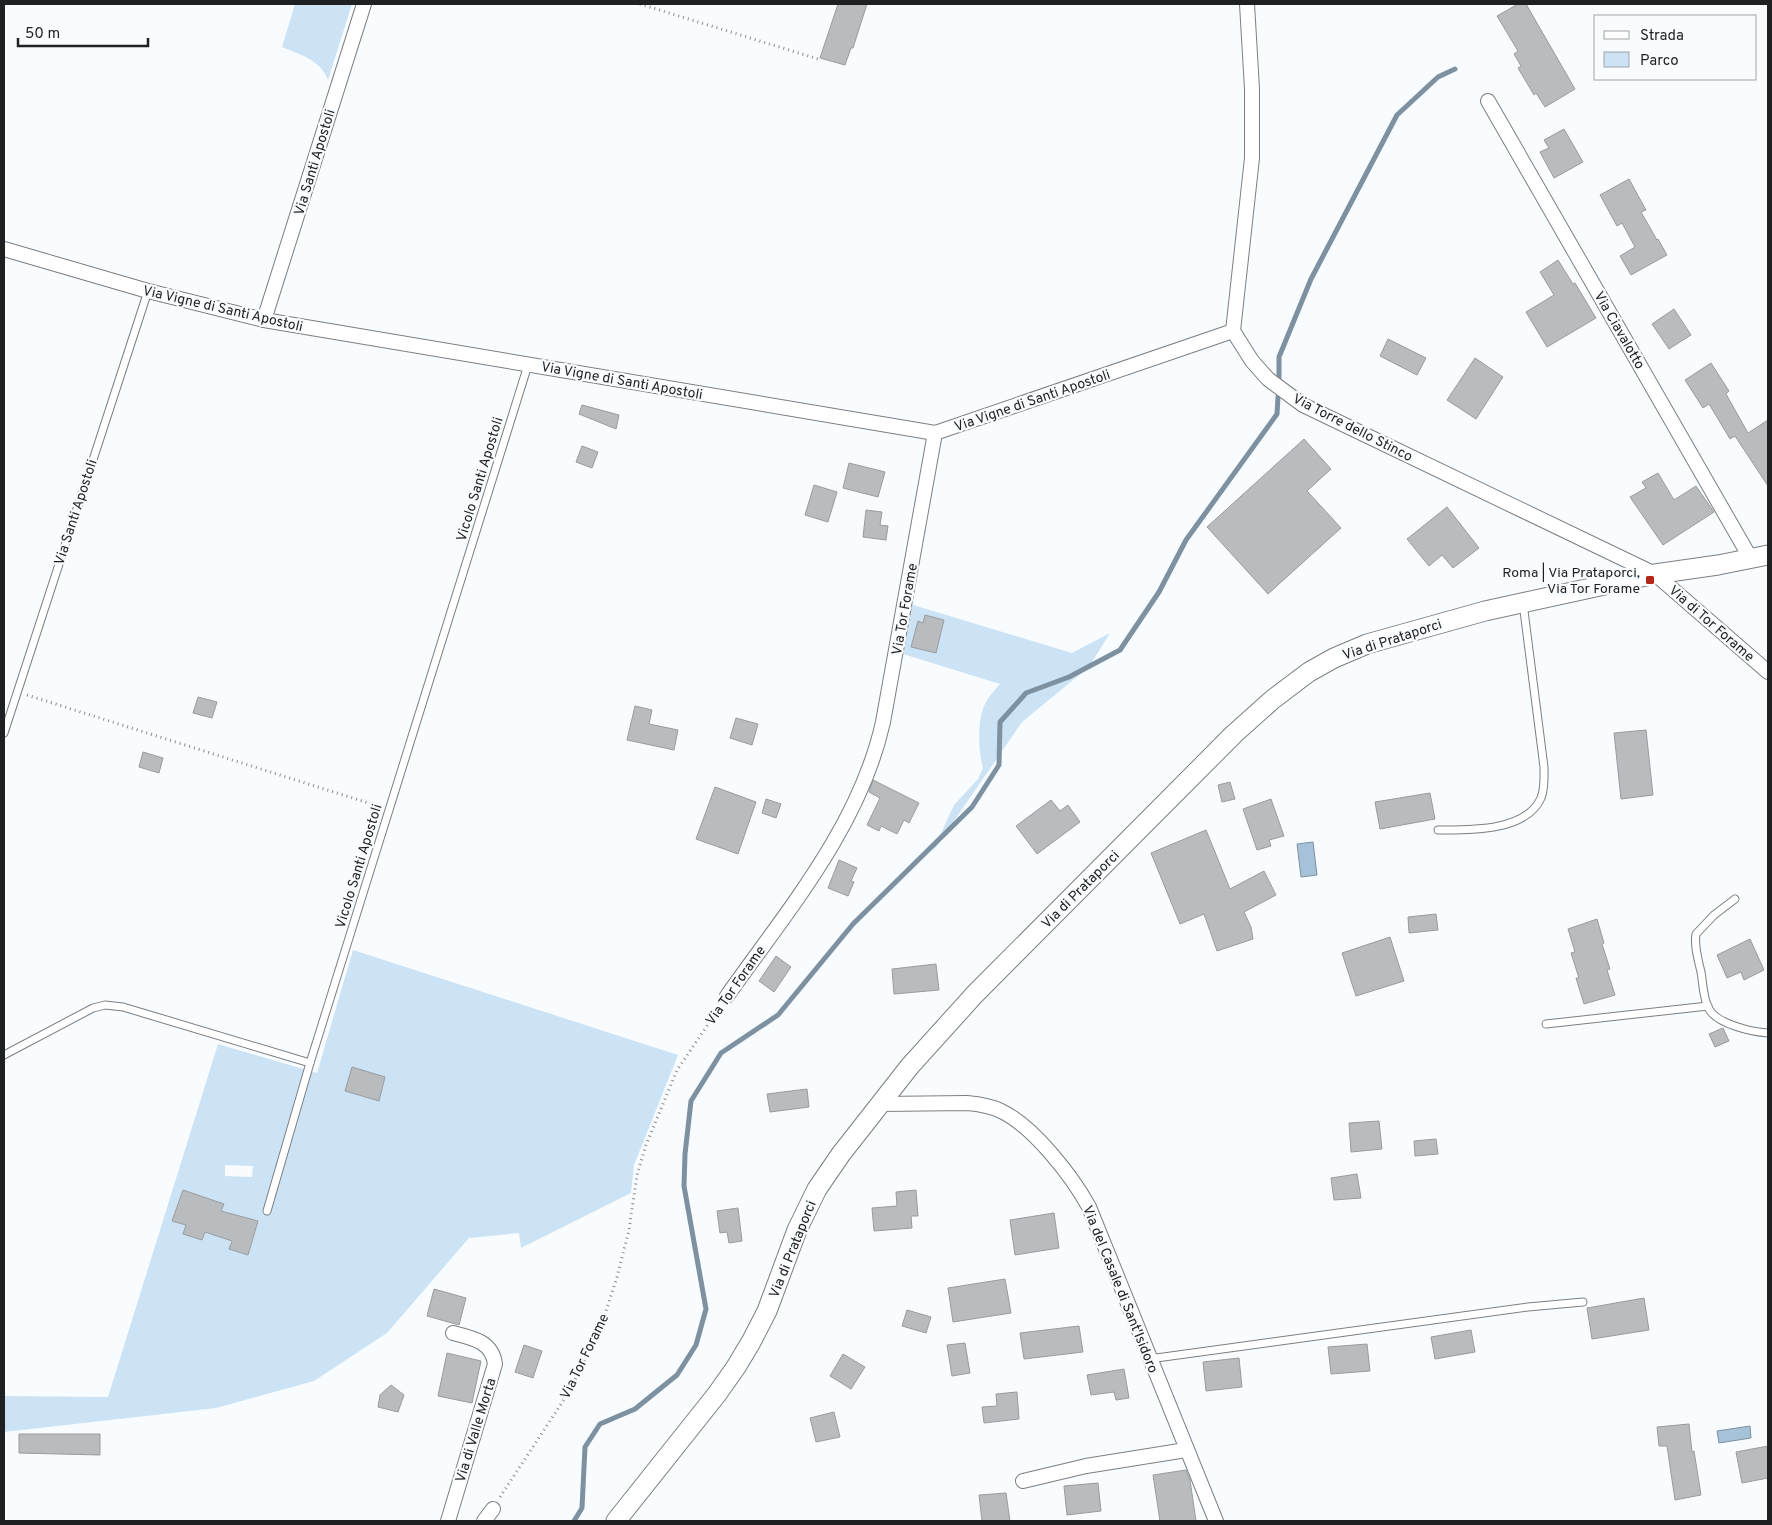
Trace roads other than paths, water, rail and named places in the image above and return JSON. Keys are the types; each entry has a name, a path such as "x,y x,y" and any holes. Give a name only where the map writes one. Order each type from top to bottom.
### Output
{"street":[{"name":"Via Santi Apostoli","path":"264,320 364,4"},
{"path":"1233,331 1252,158 1252,96 1248,4"},
{"name":"Via Ciavalotto","path":"1488,101 1760,557"},
{"name":"Via Vigne di Santi Apostoli","path":"4,249 148,291 264,320 935,433 1233,331"},
{"name":"Via Torre dello Stinco","path":"1233,331 1252,360 1268,379 1303,405 1655,574"},
{"name":"Via Tor Forame","path":"727,996 832,846 873,759 883,722 935,433"},
{"name":"Via di Prataporci","path":"616,1521 717,1394 743,1355 767,1311 792,1241 812,1199 837,1159 927,1046 980,988 1234,734 1284,691 1309,672 1334,658 1367,644 1476,613 1655,574 1760,557"},
{"name":"Via di Tor Forame","path":"1655,574 1768,672"},
{"name":"Via del Casale di Sant'Isidoro","path":"881,1104 978,1104 1000,1110 1010,1115 1026,1128 1064,1169 1088,1207 1216,1521"},
{"name":"Via di Valle Morta","path":"448,1521 495,1364 493,1355 484,1343 453,1333"},
{"path":"1023,1481 1086,1466 1186,1450"},
{"path":"484,1521 493,1509"}],"lane":[{"name":"Via Santi Apostoli","path":"4,733 148,291"},
{"name":"Vicolo Santi Apostoli","path":"267,1212 310,1063 528,365"},
{"path":"1438,830 1494,828 1528,812 1541,797 1544,767 1523,602"},
{"path":"1735,899 1714,915 1696,934 1696,948 1708,1006 1718,1019 1768,1033"},
{"path":"4,1055 93,1008 111,1005 310,1063"},
{"path":"1546,1024 1708,1006"},
{"path":"1149,1359 1518,1308 1583,1302"}],"waterway":[{"path":"1279,378 1279,357 1311,279 1397,115 1438,77 1455,69"},
{"path":"574,1521 582,1508 585,1447 600,1424 635,1409 677,1375 696,1345 706,1309 684,1186 685,1154 691,1101 721,1053 778,1015 853,924 972,807 999,765 1000,722 1026,693 1069,677 1120,650 1159,592 1186,540 1277,414 1278,397"}],"place":[{"name":"Roma | Via Prataporci, Via Tor Forame","path":"1650,580"}]}
